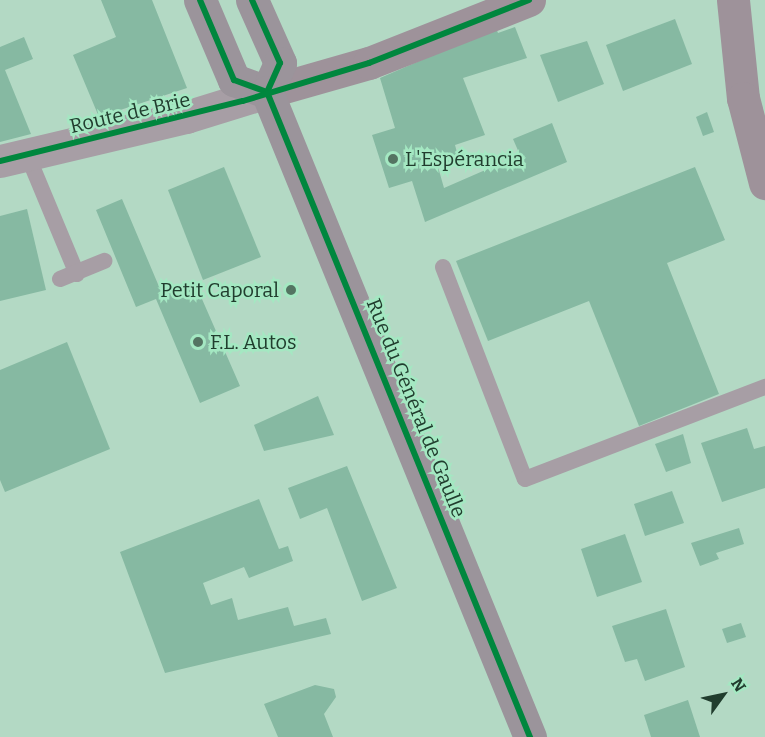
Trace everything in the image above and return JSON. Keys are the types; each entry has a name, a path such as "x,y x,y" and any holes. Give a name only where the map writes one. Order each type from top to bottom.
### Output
{"main road":[{"path":"200,0 234,80 267,92 280,63 252,0"},
{"name":"Rue du Général de Gaulle","path":"267,92 530,737"}],"street":[{"path":"267,92 369,63 487,7 529,0"},
{"path":"733,0 743,98 765,183"},
{"name":"Route de Brie","path":"13,158 195,115 267,92"}],"lane":[{"path":"13,158 77,274"},
{"path":"60,279 77,274 104,261"},
{"path":"443,267 525,479 765,387"}],"building":[{"path":"101,0 152,0 187,88 99,117 73,55 116,37"},
{"path":"675,19 692,64 623,91 606,45"},
{"path":"515,27 527,58 463,78 485,135 455,145 459,160 438,167 444,188 520,155 513,139 552,123 567,162 425,222 412,181 389,188 372,135 395,128 380,78 496,28 498,33"},
{"path":"24,37 33,59 5,70 31,134 0,142 0,47"},
{"path":"587,41 604,84 558,102 540,55"},
{"path":"707,112 714,132 703,136 696,117"},
{"path":"224,167 261,257 203,280 168,190"},
{"path":"695,167 725,240 667,263 719,394 639,426 589,301 488,341 456,261"},
{"name":"F.L. Autos","path":"122,199 163,296 195,283 240,386 200,403 156,299 136,307 96,210"},
{"path":"27,209 46,290 0,301 0,216"},
{"path":"67,342 110,449 5,492 0,480 0,370"},
{"path":"318,396 334,435 264,451 254,425"},
{"path":"747,428 754,449 765,446 765,488 722,502 701,443"},
{"path":"683,434 691,463 666,472 655,444"},
{"path":"347,466 397,588 362,601 327,508 300,519 288,488"},
{"path":"672,491 684,523 645,536 634,504"},
{"path":"259,499 279,549 288,546 293,561 249,578 244,567 203,583 211,605 232,598 238,620 288,607 294,626 326,618 331,634 165,673 120,552"},
{"path":"739,528 744,544 716,553 719,559 700,566 691,543"},
{"path":"625,534 642,582 597,597 581,549"},
{"path":"666,609 685,667 645,681 637,659 625,662 612,626"},
{"path":"741,623 746,637 727,643 722,629"},
{"path":"315,685 334,689 336,697 324,714 333,737 278,737 264,704"},
{"path":"688,700 700,737 651,737 644,715"}],"cycle path":[{"path":"200,0 234,80 267,92"},
{"path":"252,0 280,63 267,92 530,737"},
{"path":"0,161 243,101 369,63 529,0"}],"place":[{"name":"L'Espérancia","path":"393,159"},
{"name":"Petit Caporal","path":"291,290"},
{"name":"F.L. Autos","path":"198,342"}]}
